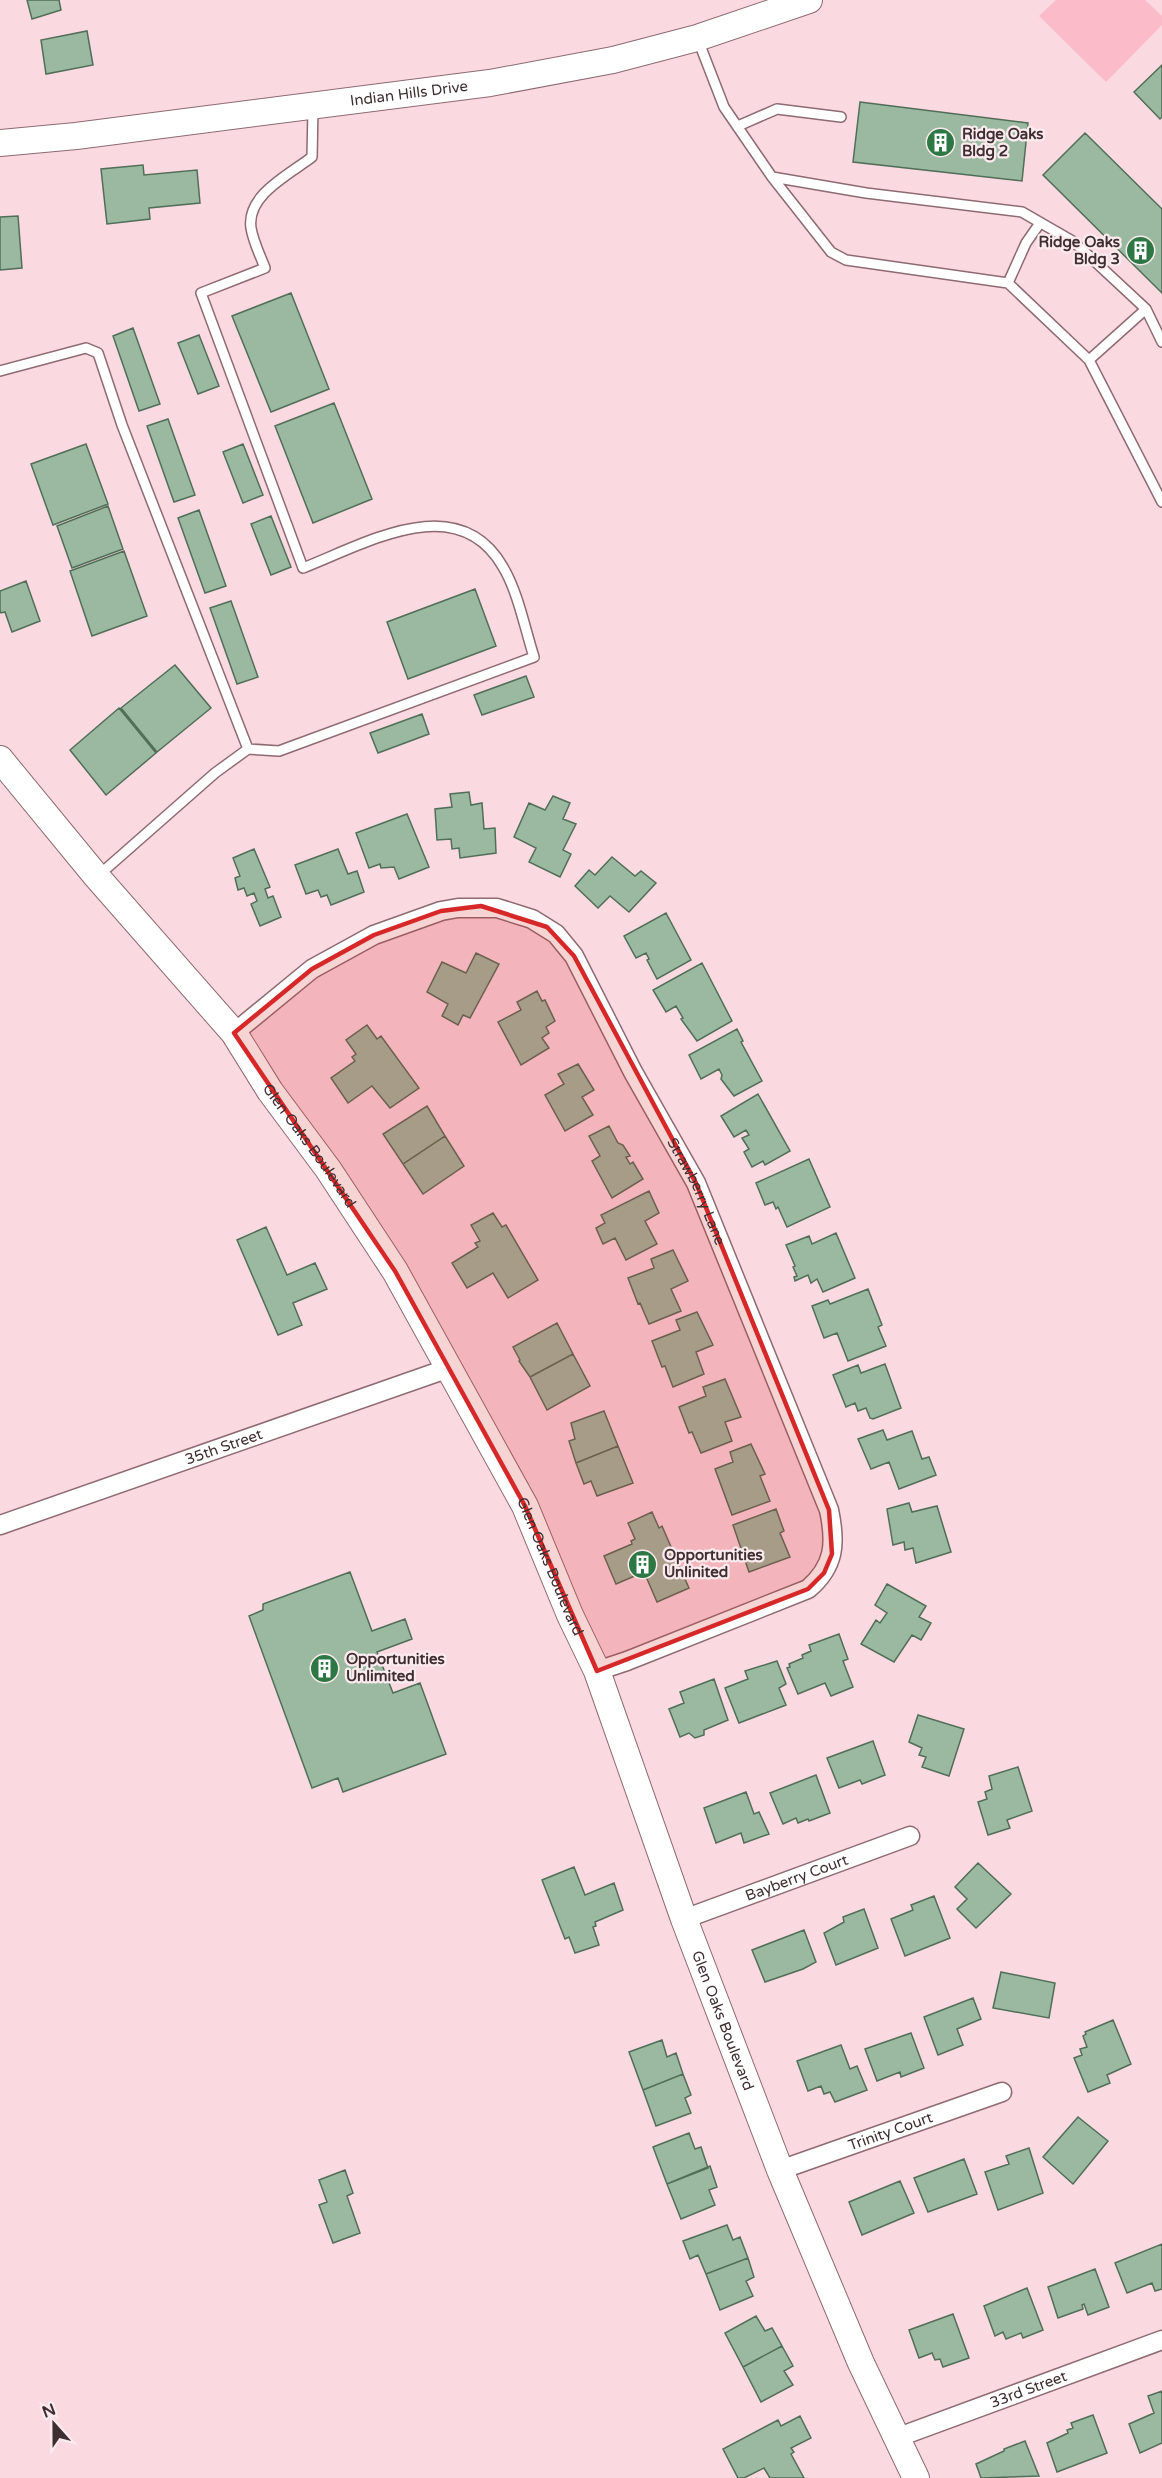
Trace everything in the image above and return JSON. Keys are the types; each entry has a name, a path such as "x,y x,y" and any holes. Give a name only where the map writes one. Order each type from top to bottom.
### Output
{"main road":[{"name":"Indian Hills Drive","path":"0,142 76,136 490,82 613,60 697,38 809,0"},
{"name":"Glen Oaks Boulevard","path":"0,759 97,877 234,1033 270,1091 328,1169 395,1271 525,1506 570,1615 597,1671 684,1919 780,2170 861,2363 916,2478"}],"street":[{"name":"Strawberry Lane","path":"234,1033 312,969 374,935 441,911 481,906 497,908 532,920 556,934 574,956 633,1072 696,1183 829,1510 833,1528 832,1554 828,1564 824,1573 808,1589 597,1671"},
{"name":"35th Street","path":"0,1525 449,1368"},
{"name":"Bayberry Court","path":"684,1919 910,1836"},
{"name":"Trinity Court","path":"780,2170 1002,2092"},
{"name":"33rd Street","path":"896,2438 1162,2340"}],"lane":[{"path":"697,38 724,107 772,177 831,252 846,260 1008,283 1089,360 1162,502"},
{"path":"97,877 215,773 248,749 279,751 534,657 505,568 495,554 470,532 435,524 406,528 303,568 201,293 265,268 251,227 252,211 266,191 312,157 313,106"},
{"path":"738,126 777,109 841,117"},
{"path":"772,177 866,193 1022,212 1074,242 1146,309 1162,342"},
{"path":"1008,283 1026,243 1040,223"},
{"path":"1089,360 1146,309"},
{"path":"0,371 86,348 98,353 122,425 248,749"}],"highlighted area":[{"path":"481,906 547,927 574,956 696,1183 829,1510 832,1554 824,1573 808,1589 597,1671 525,1506 395,1271 234,1033 312,969 374,935 441,911"}],"shaded area":[{"path":"1056,0 1145,0 1162,16 1162,25 1106,82 1039,16"}],"building":[{"path":"27,0 59,0 61,10 32,19"},
{"path":"87,31 93,65 46,74 41,40"},
{"path":"1162,65 1162,117 1160,119 1134,92"},
{"name":"Ridge Oaks Bldg 2","path":"860,102 1028,123 1022,181 853,162"},
{"name":"Ridge Oaks Bldg 3","path":"1085,133 1162,209 1162,293 1043,175"},
{"path":"143,165 144,175 197,170 200,203 149,208 150,219 107,224 101,169"},
{"path":"18,216 22,268 0,270 0,217"},
{"path":"291,293 329,389 271,412 232,316"},
{"path":"133,328 160,404 139,411 113,336"},
{"path":"199,335 219,386 198,394 178,343"},
{"path":"334,403 372,499 313,523 275,426"},
{"path":"168,419 195,495 174,502 147,426"},
{"path":"86,444 108,504 53,525 31,464"},
{"path":"243,444 263,495 243,503 223,452"},
{"path":"108,506 123,549 72,568 57,526"},
{"path":"199,510 226,586 205,593 178,518"},
{"path":"271,516 291,567 271,575 251,524"},
{"path":"124,551 147,616 92,636 70,571"},
{"path":"26,581 40,621 12,632 5,612 0,611 0,591"},
{"path":"475,589 496,646 408,679 387,622"},
{"path":"231,601 258,677 237,684 210,608"},
{"path":"175,665 211,708 157,752 121,708"},
{"path":"526,676 534,697 482,715 474,695"},
{"path":"119,708 156,753 106,795 70,750"},
{"path":"422,714 429,734 378,753 370,733"},
{"path":"469,792 471,805 482,803 484,829 495,828 496,853 460,858 459,848 452,849 451,839 437,840 435,809 452,807 450,794"},
{"path":"553,796 570,803 563,819 576,824 563,850 571,854 560,877 529,862 536,848 514,837 529,803 545,810"},
{"path":"407,814 429,867 399,879 394,867 381,868 380,864 369,868 356,833"},
{"path":"254,849 270,887 265,889 268,898 273,896 281,917 260,926 251,904 257,901 254,893 247,896 244,888 238,890 235,878 240,876 233,858"},
{"path":"338,849 348,874 357,871 364,892 331,905 327,895 321,897 318,890 306,894 295,865"},
{"path":"612,857 635,876 641,871 656,883 629,912 610,896 598,908 575,886 589,870 595,875"},
{"path":"666,913 691,960 657,979 647,960 649,959 646,953 636,958 624,936"},
{"path":"476,953 499,964 470,1018 463,1015 458,1025 442,1016 448,1004 427,992 442,962 466,973"},
{"path":"702,963 732,1021 697,1041 681,1019 683,1018 676,1006 666,1012 653,990"},
{"path":"537,991 542,1001 545,1000 555,1021 546,1027 549,1033 542,1038 549,1048 521,1065 498,1022 521,1010 517,1002"},
{"path":"367,1025 377,1039 381,1036 419,1088 390,1108 372,1086 348,1103 331,1078 355,1061 352,1057 356,1054 346,1040"},
{"path":"737,1029 743,1041 741,1042 762,1081 734,1096 721,1079 719,1069 701,1079 689,1055"},
{"path":"578,1064 594,1090 582,1097 593,1115 565,1131 545,1095 564,1084 558,1074"},
{"path":"758,1094 790,1151 765,1165 763,1161 752,1167 744,1152 749,1149 742,1138 749,1135 746,1130 734,1137 721,1116"},
{"path":"427,1106 445,1136 403,1164 383,1134"},
{"path":"609,1126 618,1143 623,1145 630,1156 626,1157 630,1164 633,1162 643,1179 612,1198 592,1161 600,1156 589,1136"},
{"path":"445,1136 464,1166 423,1194 403,1164"},
{"path":"809,1159 830,1207 787,1227 778,1207 776,1209 773,1202 765,1205 756,1183"},
{"path":"649,1191 659,1213 645,1221 657,1244 626,1260 615,1238 603,1244 596,1228 605,1223 601,1215"},
{"path":"493,1213 502,1227 506,1225 538,1280 508,1298 493,1273 467,1288 452,1263 478,1247 475,1243 480,1241 471,1225"},
{"path":"266,1227 287,1275 315,1263 327,1289 293,1303 302,1325 278,1335 237,1240"},
{"path":"836,1233 855,1278 823,1292 817,1279 811,1283 808,1275 795,1281 794,1277 797,1276 793,1267 795,1266 786,1245 809,1236 812,1244"},
{"path":"673,1250 688,1281 671,1289 681,1311 649,1324 628,1278 654,1268 651,1259"},
{"path":"868,1289 882,1325 878,1327 886,1346 848,1361 837,1333 824,1338 812,1306 828,1300 830,1304"},
{"path":"697,1312 713,1345 696,1352 704,1374 673,1387 652,1341 680,1330 676,1320"},
{"path":"557,1323 573,1354 530,1377 513,1347"},
{"path":"573,1354 590,1386 547,1410 530,1377"},
{"path":"885,1364 901,1408 873,1419 870,1418 866,1408 858,1411 855,1403 846,1407 833,1375 858,1365 861,1373"},
{"path":"725,1379 741,1417 725,1422 732,1441 701,1453 692,1432 689,1433 679,1407 706,1396 703,1387"},
{"path":"604,1411 618,1446 576,1463 569,1441 575,1439 571,1423"},
{"path":"883,1430 887,1440 912,1431 922,1459 929,1457 936,1475 899,1489 889,1462 871,1469 858,1439"},
{"path":"751,1444 765,1474 760,1476 770,1501 732,1515 715,1469 733,1462 730,1452"},
{"path":"618,1446 633,1483 597,1496 591,1481 584,1484 576,1463"},
{"path":"909,1503 912,1512 937,1506 951,1552 916,1563 913,1548 905,1550 904,1542 893,1545 887,1509"},
{"path":"776,1509 784,1531 780,1533 790,1557 749,1572 733,1525"},
{"name":"Opportunities Unlinited","path":"652,1512 659,1528 662,1526 689,1588 657,1602 644,1572 616,1584 604,1556 632,1544 631,1541 635,1539 628,1523"},
{"name":"Opportunities Unlimited","path":"350,1572 372,1631 405,1619 412,1639 377,1652 393,1693 420,1683 446,1754 343,1792 338,1778 312,1788 249,1616 263,1610 263,1604"},
{"path":"887,1584 926,1606 919,1617 931,1623 921,1640 912,1635 894,1662 861,1644 876,1620 880,1623 887,1613 875,1605"},
{"path":"839,1634 848,1659 843,1661 853,1687 831,1696 825,1683 798,1694 787,1668 790,1667 789,1664 803,1658 802,1655 811,1651 809,1645"},
{"path":"777,1661 786,1684 779,1688 786,1705 739,1723 725,1688 748,1679 745,1671"},
{"path":"714,1679 728,1720 704,1730 704,1735 695,1738 689,1733 680,1737 669,1709 684,1703 680,1692"},
{"path":"918,1715 964,1729 949,1776 922,1767 926,1757 919,1755 922,1748 909,1742"},
{"path":"873,1741 885,1775 862,1784 860,1780 839,1788 827,1758"},
{"path":"1018,1767 1032,1811 1007,1820 1010,1828 988,1835 978,1802 987,1799 985,1792 992,1789 989,1776"},
{"path":"816,1775 830,1813 809,1821 808,1819 798,1823 796,1818 783,1824 770,1793"},
{"path":"746,1792 754,1814 759,1812 769,1834 744,1843 741,1833 716,1843 704,1808"},
{"path":"978,1863 1011,1894 976,1928 957,1909 967,1899 955,1887"},
{"path":"574,1867 585,1895 614,1883 623,1910 595,1922 596,1926 593,1927 599,1945 575,1953 569,1937 565,1939 542,1880"},
{"path":"934,1896 950,1938 905,1956 891,1919 913,1910 911,1905"},
{"path":"864,1909 878,1948 836,1965 824,1933 844,1922 843,1917"},
{"path":"804,1930 816,1962 765,1982 752,1950"},
{"path":"1001,1972 1055,1983 1049,2018 993,2008"},
{"path":"973,1998 981,2019 957,2029 963,2045 938,2055 924,2017"},
{"path":"1113,2020 1131,2064 1107,2075 1110,2083 1088,2092 1074,2058 1082,2055 1080,2049 1087,2047 1083,2036 1085,2032"},
{"path":"911,2033 924,2068 901,2077 900,2072 877,2081 865,2049"},
{"path":"662,2040 667,2057 676,2053 683,2074 643,2090 629,2052"},
{"path":"841,2045 850,2069 857,2066 867,2090 835,2102 830,2092 824,2094 821,2086 808,2091 797,2061"},
{"path":"683,2074 691,2095 685,2098 691,2113 656,2126 643,2090"},
{"path":"1078,2117 1108,2141 1073,2184 1043,2157"},
{"path":"689,2133 695,2149 701,2147 708,2168 667,2184 653,2147"},
{"path":"1029,2148 1043,2193 998,2210 985,2172 1009,2164 1006,2156"},
{"path":"964,2159 977,2194 928,2212 914,2178"},
{"path":"710,2166 717,2187 709,2190 715,2205 681,2219 667,2184"},
{"path":"345,2170 353,2193 347,2196 360,2233 333,2243 319,2205 327,2202 319,2180"},
{"path":"900,2181 914,2213 862,2235 849,2202"},
{"path":"727,2225 733,2240 740,2237 748,2258 706,2274 698,2255 690,2259 683,2241"},
{"path":"1162,2244 1162,2289 1155,2291 1152,2283 1127,2293 1115,2263"},
{"path":"748,2258 754,2277 746,2281 753,2296 720,2310 706,2274"},
{"path":"1095,2269 1109,2307 1088,2315 1084,2304 1083,2309 1058,2318 1048,2287"},
{"path":"1027,2288 1043,2330 1023,2338 1021,2333 1006,2339 1003,2332 995,2336 984,2306"},
{"path":"953,2314 969,2358 943,2367 940,2359 935,2360 932,2353 919,2358 909,2330"},
{"path":"756,2316 765,2331 772,2328 782,2346 743,2367 725,2333"},
{"path":"782,2346 793,2366 784,2371 793,2385 761,2402 743,2367"},
{"path":"1162,2391 1162,2443 1140,2453 1129,2424 1154,2413 1148,2396"},
{"path":"1093,2415 1107,2453 1057,2472 1047,2443 1068,2433 1067,2430 1073,2428 1071,2423"},
{"path":"800,2416 811,2438 791,2448 794,2452 791,2454 804,2478 770,2478 764,2468 744,2478 738,2478 723,2449 778,2420 781,2426"},
{"path":"1025,2441 1039,2476 981,2478 976,2464"}],"place":[{"name":"Ridge Oaks Bldg 2","path":"941,143"},
{"name":"Ridge Oaks Bldg 3","path":"1141,251"},
{"name":"Opportunities Unlinited","path":"643,1564"},
{"name":"Opportunities Unlimited","path":"325,1668"}]}
